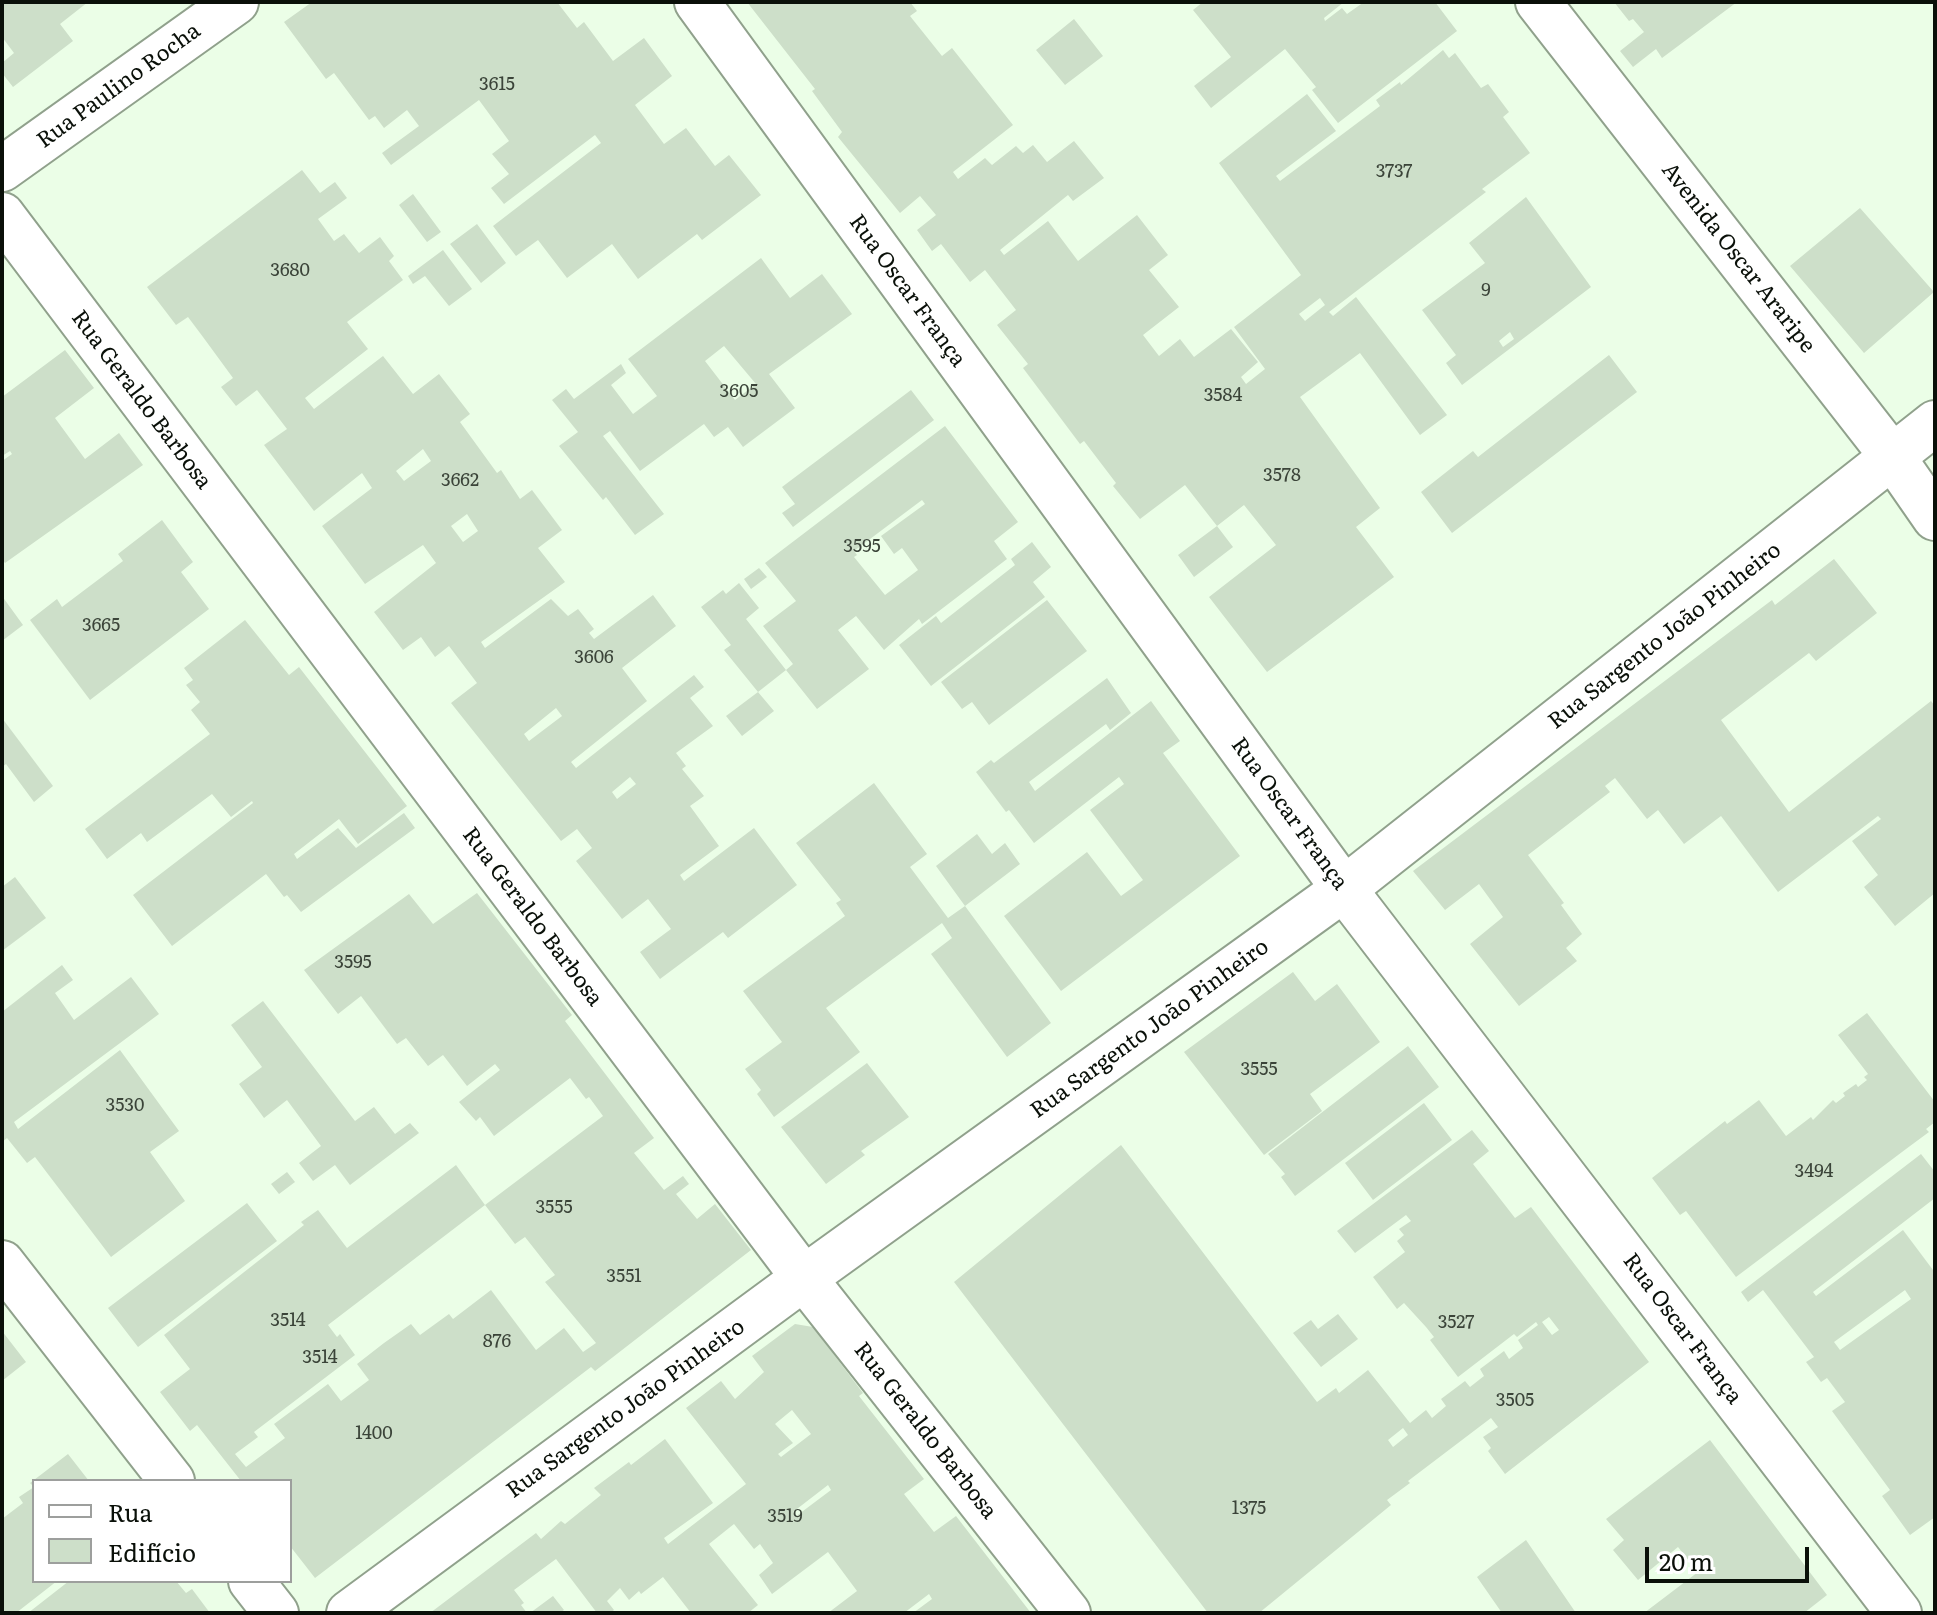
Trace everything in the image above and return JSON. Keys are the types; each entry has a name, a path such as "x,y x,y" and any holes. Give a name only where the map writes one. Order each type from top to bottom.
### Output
{"street":[{"name":"Rua Paulino Rocha","path":"2,169 236,2"},
{"name":"Rua Oscar França","path":"697,2 1344,889 1899,1613"},
{"name":"Avenida Oscar Araripe","path":"1538,2 1892,456 1935,518"},
{"name":"Rua Geraldo Barbosa","path":"2,215 804,1278 1068,1613"},
{"name":"Rua Sargento João Pinheiro","path":"349,1613 804,1278 1344,889 1935,423"},
{"path":"2,1263 170,1479"},
{"path":"253,1583 276,1613"}],"building":[{"path":"2,2 88,2 60,24 73,41 13,87 2,73 2,63 14,53 2,37"},
{"path":"312,2 557,2 577,28 584,22 613,61 644,38 672,76 635,105 664,144 686,128 715,166 729,155 761,195 702,240 697,234 638,279 612,244 567,278 538,240 516,256 493,226 601,143 595,135 504,204 491,188 509,174 492,154 509,141 479,100 391,165 382,153 419,126 407,110 384,128 375,116 369,120 334,73 326,79 284,22"},
{"path":"747,2 910,2 917,11 910,16 942,56 952,48 1013,125 953,172 958,179 985,158 992,165 1016,146 1023,153 1033,145 1047,162 1074,141 1104,178 1073,201 1068,195 1000,250 1004,255 1048,221 1078,261 1137,215 1168,255 1149,270 1179,307 1143,335 1159,356 1180,339 1194,357 1231,329 1258,362 1241,377 1246,384 1265,369 1234,327 1301,275 1219,163 1307,94 1336,131 1276,176 1280,181 1380,106 1376,100 1400,82 1401,85 1443,50 1449,58 1455,53 1481,88 1488,84 1509,112 1503,117 1530,153 1482,189 1486,192 1329,312 1333,316 1356,297 1447,415 1420,435 1360,353 1300,397 1380,508 1356,527 1394,577 1267,672 1209,597 1276,545 1244,505 1217,526 1185,485 1140,519 1113,486 1116,483 1084,441 1080,444 1023,368 1028,364 997,325 1016,310 985,270 970,282 941,244 932,251 917,230 936,215 920,196 900,213 838,137 842,132 812,91 815,89","holes":["1320,298 1325,305 1305,321 1299,314"]},
{"path":"1203,2 1344,2 1324,18 1325,21 1342,8 1347,14 1364,2 1435,2 1457,31 1338,123 1312,90 1316,87 1285,49 1211,108 1194,86 1231,57 1193,10"},
{"path":"1614,2 1737,2 1662,58 1656,49 1633,67 1620,51 1644,32 1633,19 1629,21"},
{"path":"1074,19 1103,56 1065,85 1036,50"},
{"path":"302,170 320,193 335,182 347,198 318,219 334,241 344,234 359,253 380,237 394,256 389,261 403,280 347,322 368,349 305,398 314,409 383,356 413,394 439,374 470,414 460,422 497,473 501,470 520,499 532,490 562,530 538,548 565,582 481,642 485,648 551,599 568,616 578,609 594,629 589,633 594,639 653,595 676,626 622,668 647,701 571,762 576,768 694,675 704,687 690,698 713,726 676,753 686,766 682,769 704,796 690,806 719,846 680,875 684,881 754,828 797,885 728,938 723,932 660,979 640,952 671,929 648,899 622,919 576,861 592,848 577,829 561,841 451,703 477,683 449,646 435,657 421,637 403,650 374,612 436,563 423,545 365,584 322,526 372,488 362,473 314,511 264,445 287,429 257,390 236,406 221,387 233,378 203,337 188,317 176,325 147,287","holes":["423,449 431,461 404,481 396,471","467,514 478,531 463,542 451,526","556,708 562,716 529,741 524,734","630,777 636,784 617,799 612,792"]},
{"path":"413,194 441,232 427,242 399,205"},
{"path":"1526,197 1591,287 1462,385 1446,363 1456,355 1422,310 1485,263 1469,243","holes":["1510,332 1514,339 1503,347 1499,341"]},
{"path":"1860,208 1934,292 1864,353 1790,266"},
{"path":"477,224 506,263 481,283 450,244"},
{"path":"443,250 472,289 449,306 425,276 413,284 408,276"},
{"path":"761,258 790,298 822,274 852,314 769,374 795,408 743,447 728,427 714,437 704,424 640,471 610,431 603,436 664,514 635,535 606,497 603,500 559,446 578,432 552,400 566,389 574,399 621,364 626,373 611,385 633,414 657,396 628,359","holes":["724,346 756,384 735,400 705,361"]},
{"path":"65,350 94,388 55,418 85,459 119,433 143,465 5,563 2,559 2,461 12,454 10,451 2,456 2,397"},
{"path":"1609,355 1637,392 1452,533 1421,492 1473,451 1478,457"},
{"path":"911,390 934,420 793,527 782,513 795,504 782,487"},
{"path":"945,426 1018,522 994,541 1007,559 922,624 919,619 884,650 856,616 838,630 869,669 817,709 786,670 793,664 763,626 796,601 765,563","holes":["922,500 925,504 881,536 894,554 902,548 918,570 885,595 854,557 857,555 854,551"]},
{"path":"162,520 193,562 181,572 209,609 90,700 30,620 57,599 62,607 123,561 118,554"},
{"path":"1217,526 1233,547 1194,577 1178,555"},
{"path":"1032,542 1051,567 1033,582 1045,597 931,686 899,645 936,616 941,623 1015,565 1011,559"},
{"path":"1834,559 1877,613 1816,661 1809,653 1721,720 1789,812 1931,701 1935,706 1935,893 1895,926 1864,887 1878,875 1852,841 1881,819 1878,816 1778,892 1721,816 1684,844 1658,810 1647,819 1615,778 1605,786 1610,792 1528,855 1564,903 1561,905 1582,934 1566,948 1577,961 1519,1006 1470,944 1503,917 1479,884 1445,910 1413,871 1772,600 1775,605"},
{"path":"759,568 767,577 751,589 744,579"},
{"path":"739,583 759,608 746,619 786,670 758,692 724,650 731,645 701,607 723,590 726,594"},
{"path":"2,596 23,625 2,641"},
{"path":"1047,600 1087,651 989,725 972,702 962,709 941,682"},
{"path":"245,620 289,675 299,667 407,806 358,844 339,819 294,854 297,859 338,828 356,848 404,813 415,828 301,912 266,874 172,946 133,895 252,801 231,817 212,794 147,842 141,833 107,859 85,829 210,734 191,710 200,702 186,685 193,680 184,668"},
{"path":"1107,678 1131,713 1110,730 1106,724 1029,782 1035,791 1151,701 1180,741 1163,753 1240,856 1061,991 1004,916 1087,852 1121,896 1143,880 1090,810 1124,784 1119,777 1034,843 976,772 991,760 994,763"},
{"path":"758,692 774,711 742,736 726,716"},
{"path":"2,718 53,786 34,802 6,764 2,767"},
{"path":"874,783 927,854 910,867 948,918 965,906 1051,1023 1007,1057 931,954 952,938 942,923 826,1008 860,1052 774,1117 757,1094 761,1090 745,1069 782,1042 743,991 845,916 836,903 841,900 796,843"},
{"path":"977,834 992,854 1005,843 1020,864 965,906 936,866"},
{"path":"15,877 46,918 2,951 2,887"},
{"path":"477,893 572,1015 565,1021 654,1138 634,1153 664,1190 683,1176 689,1184 676,1194 697,1219 715,1204 751,1250 595,1371 591,1367 315,1578 292,1549 292,1479 239,1479 197,1425 190,1431 160,1392 190,1369 164,1335 304,1225 301,1222 318,1210 347,1248 456,1165 485,1205 603,1116 570,1078 494,1136 480,1117 476,1121 459,1102 500,1070 495,1064 467,1086 443,1055 428,1066 406,1038 397,1044 361,996 338,1014 304,970 409,894 433,924","holes":["485,1205 515,1244 525,1237 555,1275 545,1282 596,1343 583,1352 564,1328 536,1350 491,1290 453,1319 449,1314 420,1335 411,1324 384,1343 357,1364 369,1380 341,1401 328,1384 274,1424 285,1438 246,1467 235,1454 258,1437 254,1432 355,1355 340,1334 337,1337 328,1325"]},
{"path":"62,965 73,980 55,993 74,1020 131,977 159,1014 14,1122 18,1129 120,1050 179,1131 150,1152 185,1201 111,1257 35,1157 27,1163 7,1138 2,1142 2,1012"},
{"path":"1293,972 1315,1001 1337,984 1380,1042 1310,1094 1322,1111 1264,1155 1184,1052"},
{"path":"263,1001 355,1121 374,1107 395,1134 410,1123 419,1133 350,1185 335,1165 313,1181 299,1163 321,1146 287,1100 264,1118 239,1084 262,1067 231,1025"},
{"path":"1867,1013 1935,1102 1935,1122 1926,1129 1929,1132 1736,1277 1686,1211 1680,1215 1652,1178 1725,1121 1727,1124 1759,1100 1786,1136 1811,1117 1813,1120 1833,1100 1836,1103 1845,1096 1843,1093 1856,1084 1858,1087 1867,1080 1864,1077 1868,1074 1838,1035"},
{"path":"1408,1046 1439,1087 1295,1196 1281,1177 1285,1174 1268,1154"},
{"path":"867,1063 909,1117 861,1151 865,1155 826,1184 781,1127"},
{"path":"1424,1103 1452,1140 1373,1200 1345,1163"},
{"path":"1472,1130 1489,1151 1473,1164 1515,1218 1531,1207 1649,1362 1505,1474 1488,1451 1491,1448 1483,1437 1498,1427 1491,1418 1408,1481 1410,1483 1387,1500 1391,1505 1259,1613 1208,1613 954,1282 1121,1145 1317,1402 1336,1388 1339,1393 1368,1370 1410,1423 1426,1410 1432,1418 1446,1406 1441,1399 1465,1381 1470,1387 1484,1376 1480,1369 1504,1351 1509,1359 1523,1348 1518,1340 1538,1325 1536,1322 1517,1337 1514,1334 1458,1377 1430,1340 1434,1337 1426,1327 1404,1303 1397,1309 1373,1277 1405,1252 1397,1241 1404,1235 1399,1229 1411,1221 1406,1215 1355,1253 1337,1231","holes":["1549,1317 1559,1330 1552,1335 1542,1322","1403,1428 1408,1435 1393,1447 1388,1440"]},
{"path":"1921,1154 1935,1172 1935,1198 1813,1292 1816,1296 1903,1230 1933,1270 1935,1267 1935,1517 1910,1535 1882,1496 1890,1490 1832,1411 1845,1402 1827,1378 1821,1382 1806,1362 1814,1357 1763,1290 1748,1302 1741,1292","holes":["1905,1290 1911,1299 1840,1350 1834,1342"]},
{"path":"287,1172 295,1182 279,1194 271,1184"},
{"path":"247,1203 277,1241 138,1347 108,1308"},
{"path":"1338,1314 1358,1339 1321,1367 1293,1333 1311,1320 1318,1329"},
{"path":"795,1324 813,1327 863,1393 859,1396 924,1479 904,1494 934,1532 956,1516 1031,1613 913,1613 932,1599 929,1594 904,1613 828,1613 857,1591 828,1552 772,1594 759,1575 773,1563 760,1544 754,1549 734,1524 709,1544 758,1605 748,1613 691,1613 663,1577 629,1600 620,1588 607,1601 614,1610 611,1613 597,1613 556,1559 514,1590 527,1613 430,1613 536,1533 541,1539 561,1521 565,1524 601,1495 594,1488 665,1439 713,1503 664,1538 668,1544 746,1484 686,1408 721,1381 735,1399 764,1372 752,1356","holes":["792,1410 811,1434 781,1457 778,1454 793,1443 775,1424","828,1485 831,1490 795,1517 793,1512"]},
{"path":"2,1331 26,1362 2,1381"},
{"path":"1710,1440 1827,1595 1804,1613 1644,1613 1698,1572 1678,1547 1638,1580 1613,1550 1624,1540 1606,1519"},
{"path":"68,1454 87,1479 35,1479"},
{"path":"32,1488 32,1583 54,1583 16,1613 2,1613 2,1519 23,1503 19,1497"},
{"path":"1526,1540 1576,1613 1502,1613 1477,1577"},
{"path":"66,1583 178,1583 186,1593 192,1589 210,1613 28,1613"},
{"path":"553,1596 564,1610 560,1613 530,1613"}]}
